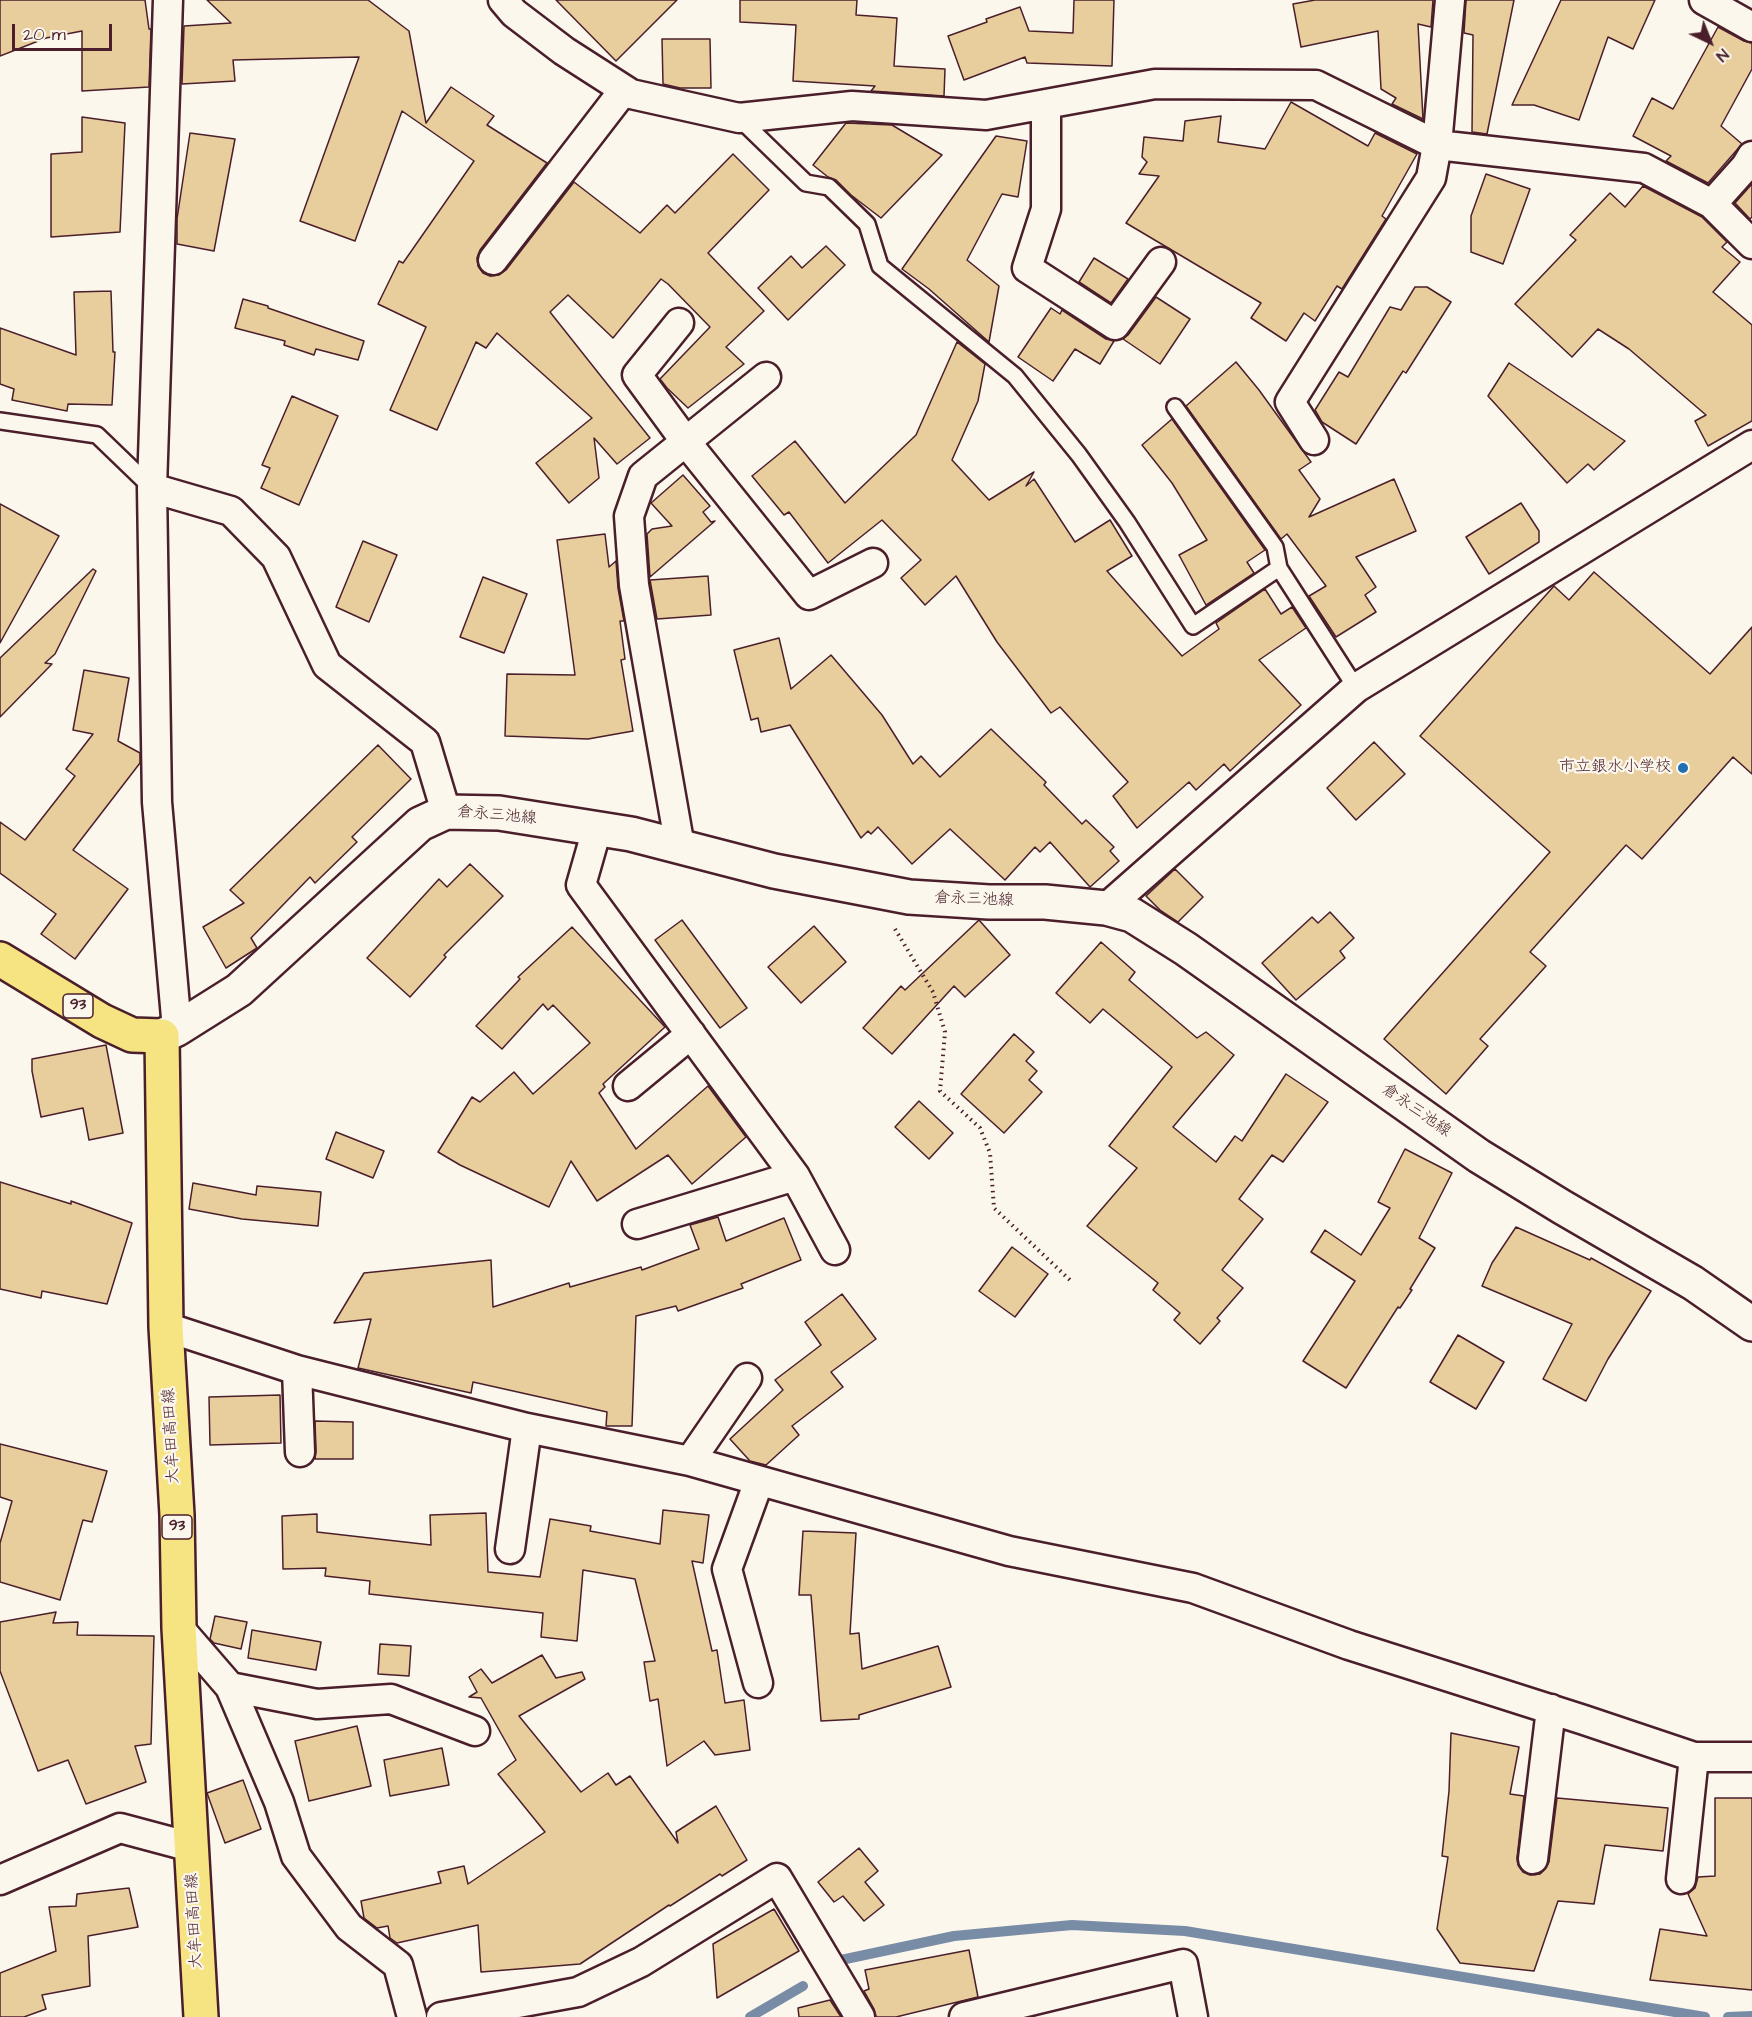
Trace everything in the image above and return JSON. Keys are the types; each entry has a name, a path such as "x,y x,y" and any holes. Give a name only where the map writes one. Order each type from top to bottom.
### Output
{"main road":[{"name":"倉永三池線","path":"169,1033 239,990 420,824 446,812 498,813 631,834 774,871 909,897 989,902 1045,902 1106,908 1132,915 1186,949 1479,1156 1693,1283 1752,1323"},
{"name":"93","path":"0,959 102,1021 132,1035 169,1033"},
{"name":"大牟田高田線","path":"169,1033 166,1327 177,1515 179,1628 201,2017"}],"street":[{"path":"168,0 152,488 157,802 169,1033"},
{"path":"502,0 564,51 631,94 739,118 852,106 986,115 1155,84 1316,85 1437,145 1644,168 1712,204 1752,244"},
{"path":"1314,440 1290,402 1431,178 1437,145 1450,0"},
{"path":"1704,0 1752,27"},
{"path":"493,260 624,90"},
{"path":"1046,104 1046,209 1027,268 1114,325 1161,262"},
{"path":"1712,204 1752,156"},
{"path":"679,323 637,375 686,442 809,595 873,563"},
{"path":"680,847 634,585 629,516 643,476 766,377"},
{"path":"1106,908 1356,688 1752,445"},
{"path":"152,488 231,511 276,557 327,665 426,742 446,812"},
{"path":"597,829 581,885 795,1176 835,1250"},
{"path":"628,1086 691,1034"},
{"path":"637,1224 795,1176"},
{"path":"166,1327 297,1370 527,1428 690,1461 1009,1551 1193,1588 1348,1645 1694,1757 1752,1756"},
{"path":"297,1370 300,1452"},
{"path":"690,1461 747,1378"},
{"path":"510,1549 527,1428"},
{"path":"758,1683 727,1569 759,1481"},
{"path":"179,1628 230,1687 279,1802 296,1856 350,1927 398,1965 412,2017"},
{"path":"230,1687 317,1704 391,1699 475,1731"},
{"path":"1533,1859 1551,1709"},
{"path":"1681,1879 1694,1757"},
{"path":"0,1880 120,1828 191,1847"},
{"path":"441,2017 578,1992 641,1962 777,1878 860,2017"},
{"path":"963,2017 1183,1964 1193,2017"}],"lane":[{"path":"739,118 806,183 829,187 867,224 880,266 1016,376 1079,455 1127,522 1194,626 1279,568"},
{"path":"1175,407 1275,547 1279,568 1356,688"},
{"path":"0,421 97,435 152,488"}],"path":[{"path":"872,890 933,992 945,1032 940,1091 980,1128 990,1153 994,1208 1072,1282"}],"building":[{"path":"0,0 145,0 149,29 151,29 149,87 82,91 82,31 46,38 0,56"},
{"path":"207,0 368,0 409,31 426,123 451,87 494,116 487,125 547,163 480,250 477,258 478,266 483,273 490,276 499,275 506,270 574,182 640,233 667,205 675,213 733,154 769,190 708,253 764,311 726,347 744,364 688,408 660,379 710,327 668,284 661,279 613,338 568,295 550,312 650,438 617,464 594,438 599,478 569,503 536,463 592,418 497,333 486,348 476,342 437,430 390,410 426,327 378,304 399,261 403,263 474,161 402,111 355,241 300,221 359,57 233,60 235,81 182,84 184,26 231,23"},
{"path":"556,0 677,0 616,61"},
{"path":"740,0 857,0 856,15 897,18 894,66 945,69 944,96 871,91 875,86 793,81 796,25 740,22"},
{"path":"1074,0 1114,0 1112,66 1027,63 1025,57 964,80 948,36 1020,7 1029,31 1073,33"},
{"path":"1315,0 1433,0 1431,27 1418,24 1423,119 1392,104 1396,98 1381,89 1378,31 1301,47 1293,4"},
{"path":"1466,0 1514,0 1487,134 1472,132 1473,35 1464,33"},
{"path":"1561,0 1655,0 1633,49 1608,37 1579,120 1534,105 1512,105"},
{"path":"1718,27 1752,43 1752,69 1721,126 1742,144 1708,183 1666,161 1671,156 1633,136 1652,98 1673,109"},
{"path":"662,39 710,39 711,88 680,88 663,84"},
{"path":"1291,102 1368,146 1375,133 1417,154 1382,216 1386,219 1342,289 1337,286 1315,321 1304,313 1286,341 1251,318 1261,303 1126,223 1159,176 1139,174 1147,162 1142,157 1144,137 1183,141 1185,121 1221,116 1218,142 1265,149"},
{"path":"82,117 125,123 120,232 51,237 51,154 82,152"},
{"path":"846,123 892,125 942,155 881,218 836,180 828,177 813,165"},
{"path":"190,133 235,139 214,251 177,244 177,219"},
{"path":"996,136 1027,141 1018,197 1002,194 967,260 999,286 989,342 929,289 902,269"},
{"path":"1486,174 1530,189 1503,264 1471,252 1471,216"},
{"path":"1752,184 1752,217 1750,219 1735,203"},
{"path":"1643,186 1702,217 1727,242 1722,247 1740,262 1713,292 1752,325 1752,421 1708,446 1695,421 1706,415 1629,349 1598,329 1572,357 1515,304 1576,240 1570,235 1610,193 1625,207"},
{"path":"826,246 845,265 788,320 758,288 791,256 802,268"},
{"path":"1094,258 1128,279 1111,303 1079,282"},
{"path":"1415,287 1427,287 1451,302 1406,373 1403,371 1356,444 1322,422 1315,410 1339,372 1348,377 1390,307 1401,310"},
{"path":"111,291 113,352 115,352 112,405 68,404 67,411 12,400 14,389 0,384 0,328 76,355 74,292"},
{"path":"1156,297 1190,319 1160,364 1123,339"},
{"path":"243,299 364,341 358,360 316,349 314,355 284,345 285,341 235,328"},
{"path":"1051,308 1060,314 1062,310 1106,339 1114,341 1100,364 1075,349 1053,381 1018,357"},
{"path":"957,342 985,364 978,401 952,460 989,500 1034,472 1026,486 1034,479 1075,542 1110,520 1132,556 1107,571 1182,656 1219,629 1216,623 1265,589 1281,614 1292,607 1306,628 1259,660 1301,705 1230,771 1224,764 1196,790 1189,782 1137,828 1113,796 1128,782 1060,707 1051,713 997,642 956,576 925,605 901,578 921,560 882,520 828,563 789,512 784,515 752,476 795,441 845,503 916,435"},
{"path":"1236,362 1311,462 1299,470 1320,499 1309,517 1394,479 1416,531 1356,557 1376,587 1365,595 1376,612 1336,637 1309,596 1326,586 1287,534 1281,539 1186,406"},
{"path":"1509,363 1625,441 1594,470 1588,464 1567,483 1488,396"},
{"path":"292,396 338,416 299,505 261,488 270,468 262,465"},
{"path":"1172,419 1265,550 1247,562 1254,573 1206,605 1179,555 1207,540 1172,483 1142,445"},
{"path":"683,475 710,506 703,512 711,522 715,521 650,577 647,534 652,529 672,526 651,503"},
{"path":"1521,503 1539,531 1539,542 1489,574 1466,537"},
{"path":"0,504 59,536 0,643"},
{"path":"605,534 609,567 616,561 624,621 620,621 625,659 621,660 633,731 588,739 505,736 507,674 575,675 557,540"},
{"path":"363,541 397,555 369,622 336,607"},
{"path":"93,569 96,571 55,654 45,663 52,664 0,717 0,658"},
{"path":"1594,572 1710,674 1752,627 1752,774 1733,757 1642,859 1626,845 1530,952 1546,966 1480,1039 1488,1046 1446,1094 1384,1039 1550,852 1420,736 1554,586 1569,600"},
{"path":"708,576 711,615 657,619 650,580"},
{"path":"483,577 527,594 504,653 460,637"},
{"path":"779,638 791,689 831,655 882,715 913,764 921,756 940,777 991,729 1046,782 1044,785 1082,824 1086,820 1114,847 1110,851 1119,861 1090,887 1050,842 1040,852 1035,847 1005,880 950,829 912,864 878,827 871,834 868,831 861,838 790,725 761,732 758,718 751,720 734,650"},
{"path":"84,670 129,678 118,741 140,753 140,763 73,850 128,889 75,959 41,934 56,914 0,873 0,822 25,840 75,776 66,769 93,734 73,730"},
{"path":"1374,742 1405,774 1356,820 1327,788"},
{"path":"378,745 411,779 352,837 357,842 315,883 310,877 251,938 257,948 226,968 203,927 244,903 230,890"},
{"path":"470,864 503,896 444,955 446,957 410,997 367,958 439,879 447,887"},
{"path":"1175,869 1203,897 1178,922 1160,910 1146,896"},
{"path":"1330,912 1354,938 1340,951 1345,958 1296,1000 1262,963 1312,917 1318,923"},
{"path":"682,920 747,1008 720,1028 655,940"},
{"path":"979,920 1010,955 965,997 954,986 892,1054 863,1028 901,986 905,990"},
{"path":"814,926 846,962 801,1003 768,967"},
{"path":"572,927 665,1027 603,1084 605,1087 599,1093 636,1149 708,1086 746,1137 692,1184 668,1155 597,1201 571,1161 549,1207 460,1165 438,1152 472,1097 480,1102 514,1072 533,1094 590,1043 553,1005 548,1010 543,1004 502,1049 476,1026 520,979 518,977"},
{"path":"1101,942 1135,972 1129,980 1197,1038 1206,1032 1234,1055 1173,1127 1216,1162 1235,1136 1242,1141 1286,1074 1328,1102 1283,1162 1272,1155 1239,1199 1263,1219 1222,1270 1243,1288 1217,1318 1220,1321 1200,1344 1174,1320 1180,1313 1153,1290 1158,1283 1087,1226 1137,1168 1109,1146 1172,1067 1103,1009 1090,1023 1056,993"},
{"path":"1014,1034 1034,1052 1026,1061 1037,1071 1029,1080 1042,1092 1004,1133 961,1094"},
{"path":"106,1045 123,1133 89,1140 83,1108 41,1117 32,1071 32,1059"},
{"path":"919,1101 953,1133 929,1159 895,1127"},
{"path":"336,1132 384,1151 373,1178 326,1159"},
{"path":"1405,1149 1452,1173 1419,1238 1435,1248 1410,1289 1412,1290 1400,1308 1398,1307 1346,1388 1303,1361 1355,1281 1311,1252 1325,1230 1361,1255 1390,1208 1378,1202"},
{"path":"0,1182 71,1204 71,1201 132,1223 107,1304 42,1291 41,1298 0,1289"},
{"path":"193,1183 256,1195 257,1186 321,1192 318,1226 242,1219 189,1209"},
{"path":"718,1217 726,1241 784,1218 801,1260 741,1284 743,1288 678,1311 676,1306 636,1316 632,1426 606,1426 607,1412 473,1382 471,1393 358,1368 371,1319 334,1323 364,1273 491,1260 493,1307 569,1283 570,1287 641,1267 642,1270 699,1249 690,1225"},
{"path":"1516,1227 1590,1260 1591,1258 1651,1291 1608,1359 1586,1401 1543,1379 1572,1324 1482,1286 1492,1263"},
{"path":"1012,1247 1048,1274 1015,1317 979,1291"},
{"path":"842,1294 876,1339 831,1372 843,1387 792,1426 799,1435 766,1465 750,1461 730,1439 783,1390 775,1380 821,1345 805,1322"},
{"path":"1458,1335 1504,1362 1476,1409 1430,1382"},
{"path":"280,1395 281,1443 210,1445 209,1397"},
{"path":"315,1421 353,1422 353,1459 315,1459"},
{"path":"0,1444 107,1471 92,1522 83,1520 60,1600 0,1582 0,1543 12,1501 0,1497"},
{"path":"663,1510 709,1515 703,1563 692,1561 712,1651 717,1650 725,1703 744,1700 750,1750 715,1755 704,1741 667,1766 658,1699 650,1701 644,1662 655,1661 635,1579 583,1570 577,1641 541,1637 543,1613 369,1594 370,1581 325,1576 326,1568 283,1569 282,1516 317,1514 317,1532 431,1545 430,1515 486,1513 488,1572 540,1577 550,1519 591,1526 590,1531 660,1544"},
{"path":"803,1531 856,1533 850,1634 859,1633 862,1669 938,1646 951,1687 859,1715 859,1719 821,1721 811,1595 799,1595"},
{"path":"56,1612 53,1623 78,1622 77,1635 154,1636 151,1744 135,1746 146,1782 86,1804 68,1760 38,1771 0,1671 0,1622"},
{"path":"215,1616 247,1622 241,1649 214,1643 210,1639"},
{"path":"252,1630 321,1642 316,1670 248,1658"},
{"path":"380,1644 411,1646 409,1676 378,1674"},
{"path":"542,1655 556,1678 582,1672 585,1679 519,1716 581,1792 608,1773 616,1785 630,1776 678,1843 676,1832 716,1806 747,1860 669,1905 580,1964 481,1972 478,1925 397,1943 390,1938 388,1926 377,1928 364,1918 361,1901 441,1883 438,1872 464,1866 468,1884 545,1832 498,1774 516,1760 481,1698 469,1697 477,1692 469,1677 481,1669 492,1683"},
{"path":"357,1726 371,1786 309,1801 295,1741"},
{"path":"1451,1733 1519,1747 1510,1794 1524,1796 1517,1858 1518,1865 1523,1872 1530,1875 1540,1874 1549,1862 1557,1798 1668,1808 1663,1851 1605,1845 1594,1904 1558,1901 1534,1971 1460,1963 1437,1929 1448,1857 1442,1856 1449,1791"},
{"path":"442,1748 449,1785 390,1796 384,1760"},
{"path":"243,1780 261,1829 225,1843 207,1793"},
{"path":"1715,1798 1752,1798 1752,1990 1650,1980 1660,1929 1707,1936 1688,1894 1695,1888 1698,1877 1715,1876"},
{"path":"859,1848 878,1871 865,1882 884,1905 864,1921 843,1896 834,1902 818,1882"},
{"path":"129,1888 138,1927 88,1936 90,1986 42,1995 46,2009 24,2017 0,2017 0,1973 56,1951 49,1907 76,1906 77,1894"},
{"path":"774,1909 799,1951 717,1998 713,1944"},
{"path":"969,1950 978,1997 896,2017 876,2017 864,1991 869,1989 865,1970"},
{"path":"830,2000 841,2017 799,2017 798,2008"}],"waterway":[{"path":"841,1960 954,1936 1072,1925 1185,1931 1705,2017"},
{"path":"750,2017 803,1986"},
{"path":"1728,2017 1752,2016"}],"place":[{"name":"市立銀水小学校","path":"1683,768"}]}
